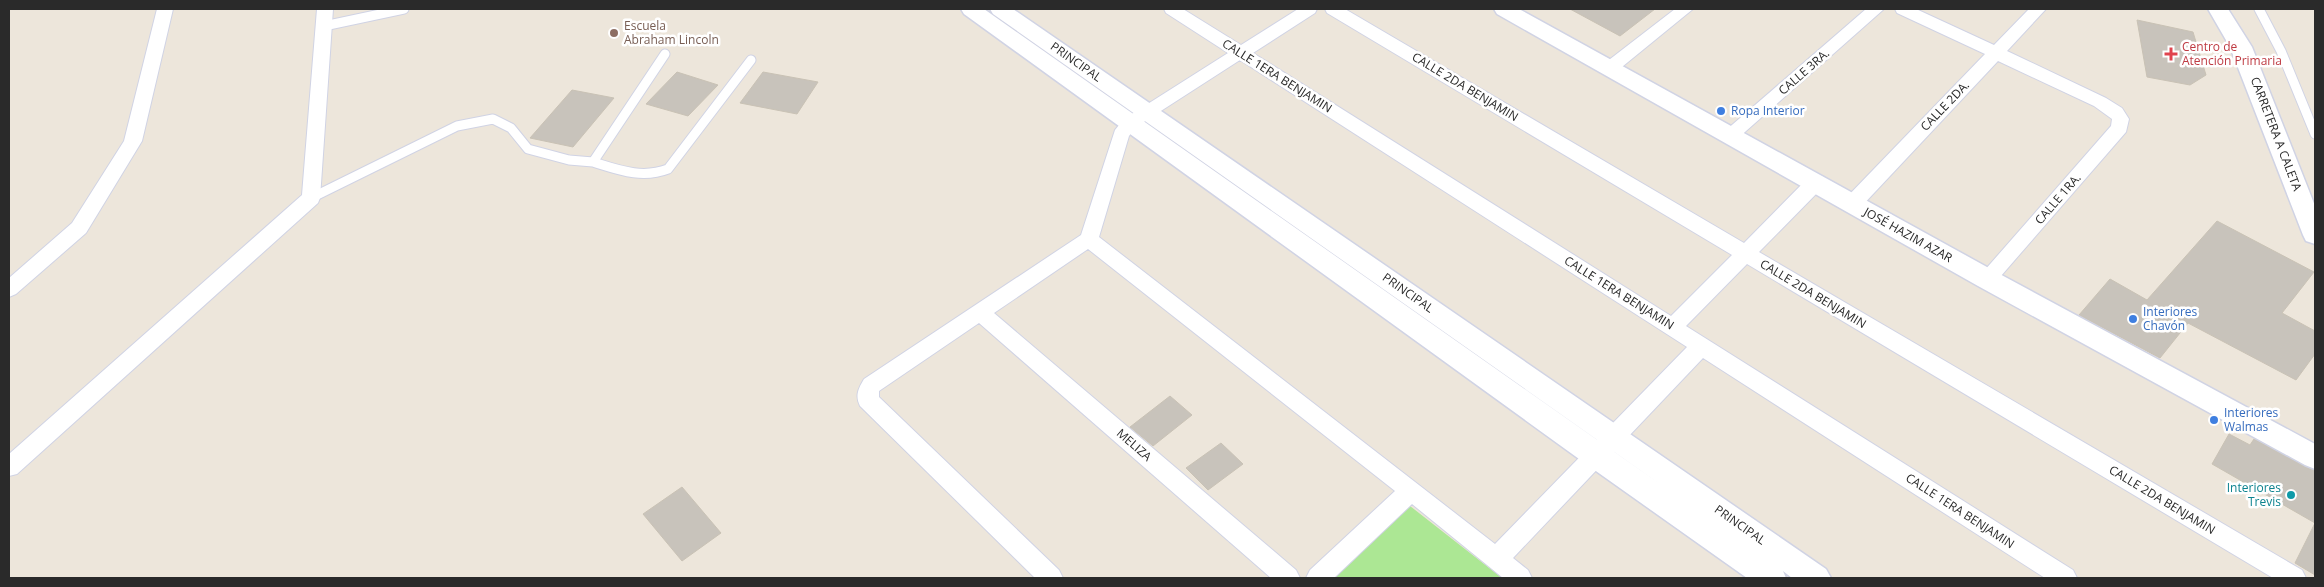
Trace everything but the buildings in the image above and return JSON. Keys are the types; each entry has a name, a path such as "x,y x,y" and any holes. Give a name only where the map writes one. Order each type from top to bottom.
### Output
{"street":[{"path":"9,289 79,228 133,141 165,9"},
{"name":"PRINCIPAL","path":"971,9 1139,117 1614,437 1816,578"},
{"name":"PRINCIPAL","path":"1000,9 1139,117 1596,456 1771,578"},
{"name":"CALLE 1ERA BENJAMIN","path":"1172,9 2065,578"},
{"path":"1051,578 868,400 868,392 872,385 1089,239 1121,134 1139,117 1308,9"},
{"name":"CALLE 2DA BENJAMIN","path":"1333,9 2294,578"},
{"path":"1611,67 1685,9"},
{"name":"CALLE 3RA.","path":"1731,135 1876,9"},
{"path":"1904,9 1995,53"},
{"name":"CALLE 2DA.","path":"1852,204 2038,9"},
{"name":"CARRETERA A CALETA","path":"2218,9 2241,47 2315,235"},
{"name":"JOSÉ HAZIM AZAR","path":"1514,11 1986,279 2315,457"},
{"path":"9,468 311,198 324,17"},
{"name":"CALLE 1RA.","path":"1986,279 2120,128 2122,123 2119,116 2100,102 1995,53"},
{"path":"1672,327 1816,182"},
{"path":"1089,239 1412,490 1520,578"},
{"name":"MELIZA","path":"979,312 1288,578"},
{"path":"1496,559 1701,346"},
{"path":"1318,578 1412,490"}],"lane":[{"path":"324,17 404,9"},
{"path":"2260,9 2281,51 2315,134"},
{"path":"593,162 665,54"},
{"path":"311,198 458,126 493,118 511,128 528,149 569,160 593,162 645,176 656,175 668,169 751,60"}],"green space":[{"path":"1410,506 1502,578 1335,578"}],"place":[{"name":"Escuela Abraham Lincoln","path":"614,33"},
{"name":"Centro de Atención Primaria","path":"2171,54"},
{"name":"Ropa Interior","path":"1721,111"},
{"name":"Interiores Chavón","path":"2133,319"},
{"name":"Interiores Walmas","path":"2214,420"},
{"name":"Interiores Trevis","path":"2291,495"}]}
